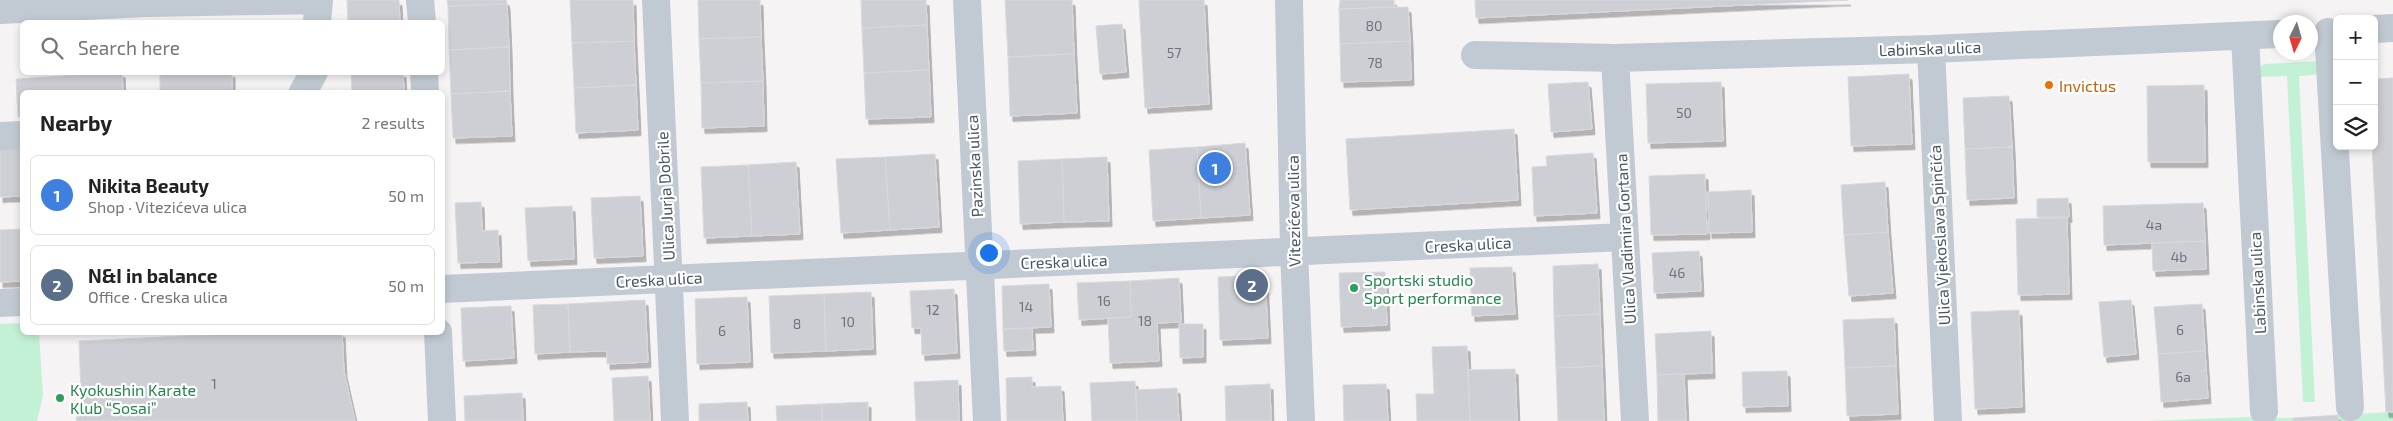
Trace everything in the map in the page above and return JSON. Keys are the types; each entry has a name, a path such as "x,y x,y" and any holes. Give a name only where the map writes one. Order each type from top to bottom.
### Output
{"street":[{"path":"0,10 146,3 319,0 318,20"},
{"path":"420,0 422,20"},
{"name":"Ulica Jurja Dobrile","path":"656,0 675,421"},
{"name":"Pazinska ulica","path":"967,0 987,421"},
{"name":"Vitezićeva ulica","path":"1289,0 1294,251 1300,421"},
{"path":"2378,29 2393,28"},
{"path":"2325,32 2350,407"},
{"name":"Labinska ulica","path":"1475,55 1615,58 1931,49 2273,34"},
{"name":"Labinska ulica","path":"2245,36 2264,412"},
{"name":"Ulica Vjekoslava Spinčića","path":"1931,49 1948,421"},
{"name":"Ulica Vladimira Gortana","path":"1615,58 1635,421"},
{"path":"304,90 312,75"},
{"path":"424,75 425,90"},
{"path":"0,136 20,135"},
{"name":"Creska ulica","path":"445,289 1625,237"},
{"path":"0,303 20,302"},
{"path":"438,335 442,421"}],"green space":[{"path":"2317,61 2323,74 2299,76 2315,402 2303,402 2287,76 2259,77 2259,68 2264,64"},
{"path":"20,323 20,335 39,335 43,395 37,421 0,421 0,324"},
{"path":"2393,412 2393,421 2338,421 2338,415"},
{"path":"2250,417 2293,418 2293,421 2145,421"}],"building":[{"path":"347,0 399,0 400,20 348,20"},
{"path":"447,0 506,0 507,4 448,6"},
{"path":"570,0 633,0 634,41 572,43"},
{"path":"698,0 760,0 761,37 699,39"},
{"path":"861,0 926,0 927,25 862,28"},
{"path":"1005,0 1072,0 1074,54 1008,57"},
{"path":"1139,0 1204,0 1209,104 1145,108"},
{"path":"1340,0 1394,0 1394,7 1339,9"},
{"path":"1475,0 1848,0 1476,18"},
{"path":"507,4 509,47 449,50 448,6"},
{"path":"1408,7 1410,41 1340,44 1339,9"},
{"path":"1122,24 1126,72 1100,74 1096,26"},
{"path":"927,25 929,70 864,73 862,28"},
{"path":"761,37 763,81 701,83 699,39"},
{"path":"634,41 636,85 574,88 572,43"},
{"path":"1410,41 1411,80 1341,82 1340,44"},
{"path":"509,47 510,91 451,94 449,50"},
{"path":"1074,54 1077,113 1010,116 1008,57"},
{"path":"929,70 931,117 866,119 864,73"},
{"path":"1909,74 1912,144 1851,146 1848,77"},
{"path":"77,75 122,75 123,90 20,90 20,116 18,117 16,79"},
{"path":"160,75 232,75 232,90 160,90"},
{"path":"351,75 403,75 404,90 352,90"},
{"path":"2393,78 2393,412 2386,412 2372,150 2378,150 2378,79"},
{"path":"763,81 764,126 702,128 701,83"},
{"path":"1588,82 1592,129 1551,132 1548,84"},
{"path":"1721,82 1723,141 1648,143 1646,84"},
{"path":"636,85 638,130 576,133 574,88"},
{"path":"2204,85 2205,162 2148,162 2147,86"},
{"path":"510,91 512,136 453,138 451,94"},
{"path":"2009,96 2012,147 1965,149 1963,98"},
{"path":"1514,129 1518,200 1350,210 1346,139"},
{"path":"1245,143 1250,215 1201,218 1197,147"},
{"path":"20,147 20,196 0,197 0,148"},
{"path":"1197,147 1201,218 1153,221 1149,150"},
{"path":"2012,147 2014,198 1967,200 1965,149"},
{"path":"1593,153 1597,213 1534,216 1532,167 1547,166 1546,156"},
{"path":"935,154 939,227 890,230 885,157"},
{"path":"885,157 890,230 841,233 836,159"},
{"path":"1107,157 1109,221 1064,222 1062,159"},
{"path":"1062,159 1064,222 1020,224 1018,161"},
{"path":"796,162 800,234 752,236 748,165"},
{"path":"748,165 752,236 704,238 701,167"},
{"path":"1705,174 1707,234 1651,235 1649,176"},
{"path":"1885,182 1888,232 1844,235 1841,185"},
{"path":"1751,190 1752,232 1709,233 1708,192"},
{"path":"640,196 643,256 594,258 591,198"},
{"path":"2068,198 2069,217 2037,217 2037,199"},
{"path":"481,202 482,231 498,230 499,262 458,263 455,203"},
{"path":"2203,203 2205,241 2104,245 2103,206"},
{"path":"572,206 574,259 528,261 525,208"},
{"path":"2067,218 2069,294 2018,295 2016,219"},
{"path":"20,229 20,281 0,282 0,230"},
{"path":"1888,232 1893,293 1849,296 1844,235"},
{"path":"2205,241 2206,269 2153,271 2152,243"},
{"path":"1699,251 1701,291 1654,293 1652,253"},
{"path":"1598,264 1600,314 1554,316 1553,266"},
{"path":"1512,267 1515,314 1472,316 1470,268"},
{"path":"1385,272 1387,325 1341,327 1339,273"},
{"path":"1265,275 1268,338 1220,340 1218,277"},
{"path":"1179,278 1181,322 1157,323 1159,361 1110,363 1108,318 1131,317 1130,281"},
{"path":"1130,281 1131,317 1079,320 1077,283"},
{"path":"1049,284 1051,327 1003,329 1002,286"},
{"path":"954,289 957,353 922,355 921,328 912,328 910,291"},
{"path":"871,292 873,349 826,351 824,294"},
{"path":"824,294 826,351 771,353 769,296"},
{"path":"747,297 750,362 697,364 695,299"},
{"path":"645,300 648,362 607,364 607,351 570,352 568,304"},
{"path":"2131,300 2136,354 2104,357 2099,302"},
{"path":"568,304 570,352 535,354 533,305"},
{"path":"2202,304 2205,351 2158,354 2154,307"},
{"path":"511,306 514,358 463,361 461,308"},
{"path":"2019,310 2022,407 1975,409 1971,312"},
{"path":"1600,314 1602,366 1556,368 1554,316"},
{"path":"1894,318 1896,366 1845,368 1843,320"},
{"path":"1179,324 1203,324 1203,357 1180,358"},
{"path":"1032,328 1033,350 1004,351 1003,329"},
{"path":"1711,331 1712,373 1657,375 1655,334"},
{"path":"202,335 342,335 344,372 355,421 76,421 81,393 79,341"},
{"path":"1467,346 1470,421 1417,421 1416,394 1434,394 1432,347"},
{"path":"2205,351 2208,398 2161,402 2158,354"},
{"path":"1602,366 1604,421 1558,421 1556,368"},
{"path":"1896,366 1898,414 1847,416 1845,368"},
{"path":"1515,369 1517,421 1470,421 1468,370"},
{"path":"1787,371 1788,406 1743,407 1742,372"},
{"path":"1684,374 1686,421 1658,421 1657,375"},
{"path":"648,376 650,421 614,421 612,378"},
{"path":"1032,377 1032,387 1061,386 1063,421 1007,421 1006,378"},
{"path":"958,380 959,421 916,421 914,382"},
{"path":"1135,381 1137,421 1092,421 1090,383"},
{"path":"1270,384 1271,421 1226,421 1225,386"},
{"path":"1386,384 1388,421 1344,421 1343,385"},
{"path":"1177,388 1179,421 1137,421 1136,390"},
{"path":"522,393 523,421 465,421 464,396"},
{"path":"747,402 748,421 699,421 699,404"},
{"path":"868,402 868,421 822,421 822,404"},
{"path":"822,404 822,421 777,421 776,406"},
{"path":"2338,415 2338,421 2293,421 2293,418"}],"place":[{"name":"Invictus","path":"2049,85"},
{"name":"Nikita Beauty","path":"1215,168"},
{"name":"N&I in balance","path":"1252,285"},
{"name":"Sportski studio Sport performance","path":"1354,288"},
{"name":"Kyokushin Karate Klub “Sosai”","path":"60,398"}]}
